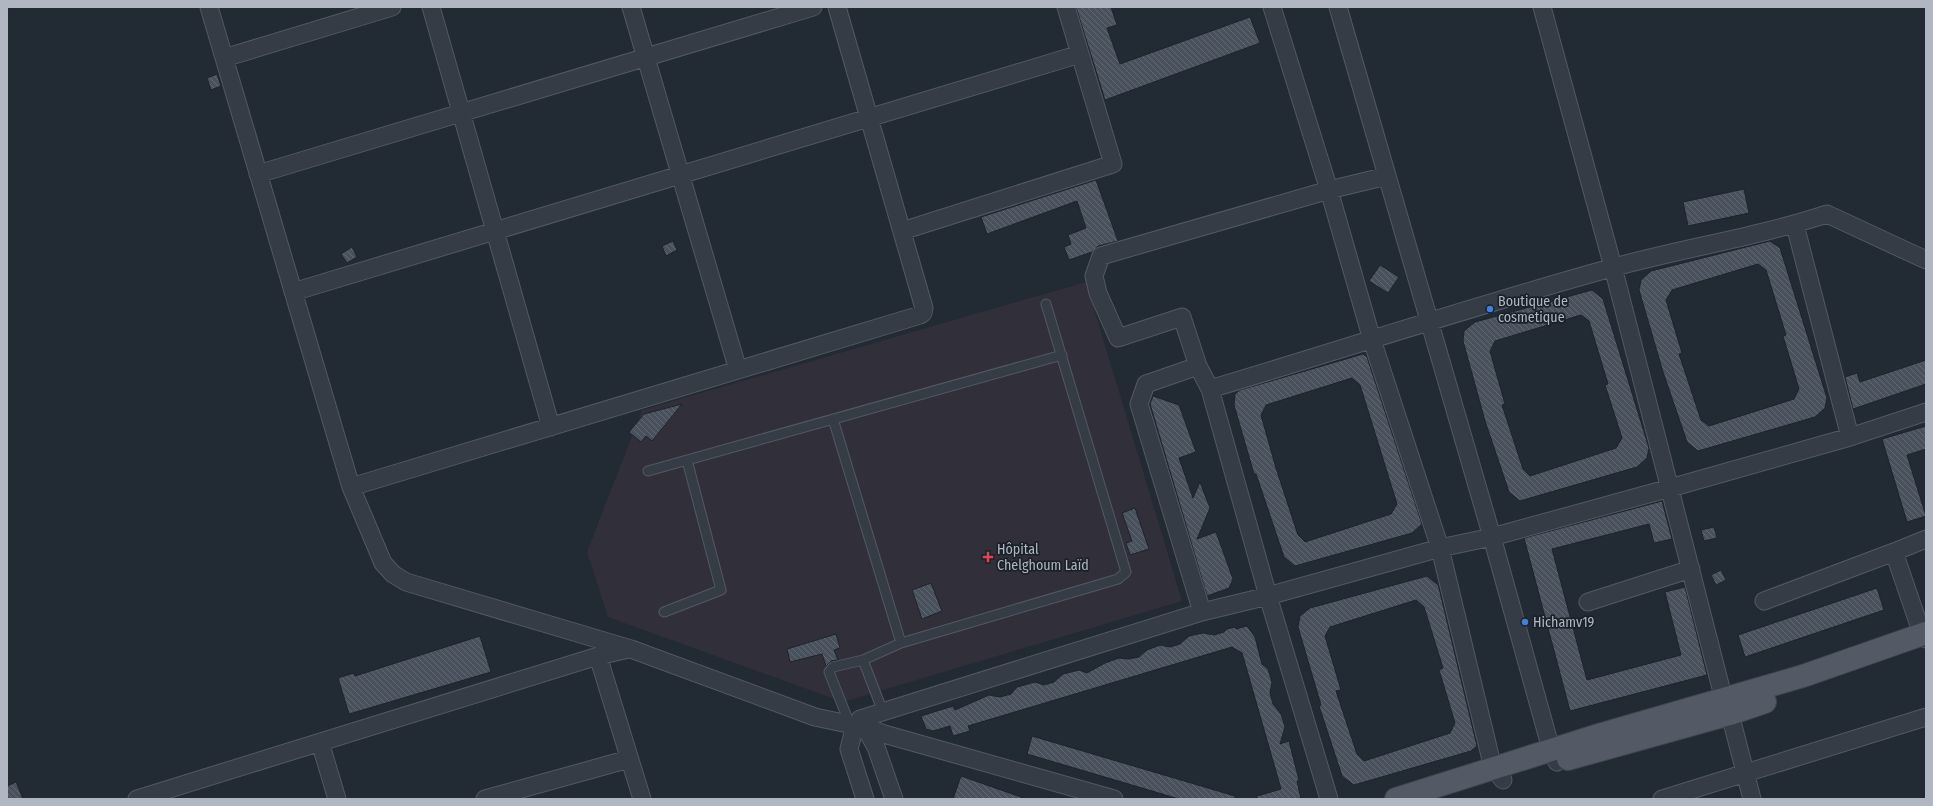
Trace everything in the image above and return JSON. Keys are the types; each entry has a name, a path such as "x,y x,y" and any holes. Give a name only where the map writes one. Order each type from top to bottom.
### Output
{"main road":[{"path":"1396,799 1498,774 1554,756 1881,662 1925,638"},
{"path":"1443,799 1498,774"}],"street":[{"path":"209,7 351,487 383,563 394,574 406,582 631,649 816,717 855,725 880,740 1114,799"},
{"path":"224,58 392,7"},
{"path":"431,7 551,426"},
{"path":"631,7 738,370"},
{"path":"258,174 813,7"},
{"path":"351,487 923,313 924,308 837,7"},
{"path":"902,231 1113,164 1066,7"},
{"path":"1272,7 1329,190 1372,340 1440,548 1498,774"},
{"path":"1338,7 1554,756"},
{"path":"1542,7 1613,267 1752,799"},
{"path":"293,292 1080,54"},
{"path":"1328,799 1268,596 1210,389 1198,366 1182,317 1118,338 1098,293 1094,276 1101,256 1329,190 1387,176"},
{"path":"1210,389 1372,340 1429,321 1613,267 1794,225 1827,214 1926,260"},
{"path":"1794,225 1850,437"},
{"path":"1198,366 1146,384 1139,404 1202,612"},
{"path":"855,725 883,712 903,707 1202,612 1268,596 1440,548 1492,537 1670,488 1850,437 1926,412"},
{"path":"1764,600 1926,539"},
{"path":"1894,552 1925,638"},
{"path":"1588,602 1691,570"},
{"path":"137,799 598,656 631,649"},
{"path":"598,656 642,799"},
{"path":"894,799 880,740 903,707"},
{"path":"816,717 841,734 849,749 865,799"},
{"path":"1662,799 1926,717"},
{"path":"849,749 855,725"},
{"path":"320,742 337,799"},
{"path":"486,799 541,792 629,759"}],"lane":[{"path":"855,725 829,672 833,667 864,660 901,643 1118,579 1126,572 1046,304"},
{"path":"648,471 1062,355"},
{"path":"833,419 901,643"},
{"path":"664,612 721,590 687,460"},
{"path":"864,660 883,712"}],"shaded area":[{"path":"1086,282 1182,601 843,702 608,617 587,552 642,410"}],"building":[{"path":"1076,7 1111,7 1117,25 1107,28 1120,64 1250,17 1260,43 1105,100"},
{"path":"217,74 221,86 211,90 207,78"},
{"path":"1096,180 1118,241 1098,246 1092,252 1069,260 1064,247 1071,244 1068,235 1086,228 1077,201 987,234 981,217"},
{"path":"1744,189 1749,213 1688,226 1683,202"},
{"path":"673,241 677,250 666,256 662,246"},
{"path":"1770,241 1780,248 1827,398 1825,408 1815,417 1698,451 1687,442 1663,372 1639,290 1641,280 1651,271","holes":["1758,264 1766,270 1786,335 1783,336 1799,389 1794,399 1709,426 1701,420 1679,354 1682,353 1666,300 1672,290"]},
{"path":"352,247 357,257 347,263 341,254"},
{"path":"1380,265 1399,277 1388,293 1369,281"},
{"path":"1592,290 1603,299 1649,448 1647,458 1637,467 1520,501 1509,492 1485,421 1463,341 1464,331 1475,322","holes":["1581,315 1589,321 1608,384 1605,385 1622,438 1616,448 1530,476 1523,469 1502,405 1505,404 1490,351 1495,341"]},
{"path":"1363,354 1367,357 1422,524 1412,533 1295,566 1284,557 1256,474 1254,474 1234,405 1235,394 1240,390","holes":["1352,378 1360,385 1397,504 1391,514 1305,542 1298,535 1276,468 1261,415 1266,405"]},
{"path":"1926,360 1926,384 1853,409 1845,377 1857,373 1860,382"},
{"path":"1153,396 1179,405 1196,452 1179,458 1193,498 1200,482 1210,508 1197,539 1216,532 1233,579 1229,588 1207,596 1150,404"},
{"path":"682,404 652,441 646,436 641,442 629,432 644,414"},
{"path":"1926,426 1926,449 1907,455 1926,516 1907,522 1882,439"},
{"path":"1662,501 1672,539 1654,543 1649,524 1552,549 1587,680 1681,655 1665,592 1685,587 1707,675 1570,711 1524,538"},
{"path":"1135,508 1149,549 1130,555 1126,543 1132,541 1122,513"},
{"path":"1714,527 1717,538 1704,541 1701,530"},
{"path":"1721,570 1726,580 1716,585 1711,575"},
{"path":"1427,576 1438,585 1477,746 1471,751 1354,785 1342,776 1319,706 1321,705 1298,627 1300,616 1310,608","holes":["1416,600 1424,607 1443,668 1439,670 1455,723 1450,733 1364,761 1357,754 1336,691 1341,690 1325,636 1330,627"]},
{"path":"931,583 942,611 922,619 912,590"},
{"path":"1877,588 1884,610 1745,657 1738,635"},
{"path":"1247,626 1255,637 1262,664 1268,669 1272,682 1270,693 1273,704 1281,714 1285,727 1280,744 1289,741 1299,780 1297,781 1301,799 1257,799 1257,796 1281,789 1242,653 1232,647 968,726 970,731 953,736 950,726 933,731 926,729 921,716 953,706 955,710 989,695 1000,697 1011,694 1017,687 1035,682 1044,685 1054,682 1063,674 1079,670 1087,673 1105,663 1119,658 1128,659 1139,657 1147,650 1160,645 1170,647 1180,644 1189,636 1203,633 1214,635 1224,632 1227,629 1235,627 1236,629"},
{"path":"836,634 840,648 834,650 838,660 831,661 826,666 822,654 790,662 787,649"},
{"path":"480,636 491,672 349,714 338,678 354,673 355,676"},
{"path":"1032,736 1235,796 1235,799 1179,799 1027,754"},
{"path":"961,776 1021,797 1020,799 953,799"},
{"path":"16,782 23,799 7,799 7,786"}],"place":[{"name":"Boutique de cosmetique","path":"1490,309"},
{"name":"Hôpital Chelghoum Laïd","path":"988,557"},
{"name":"Hichamv19","path":"1525,622"}]}
